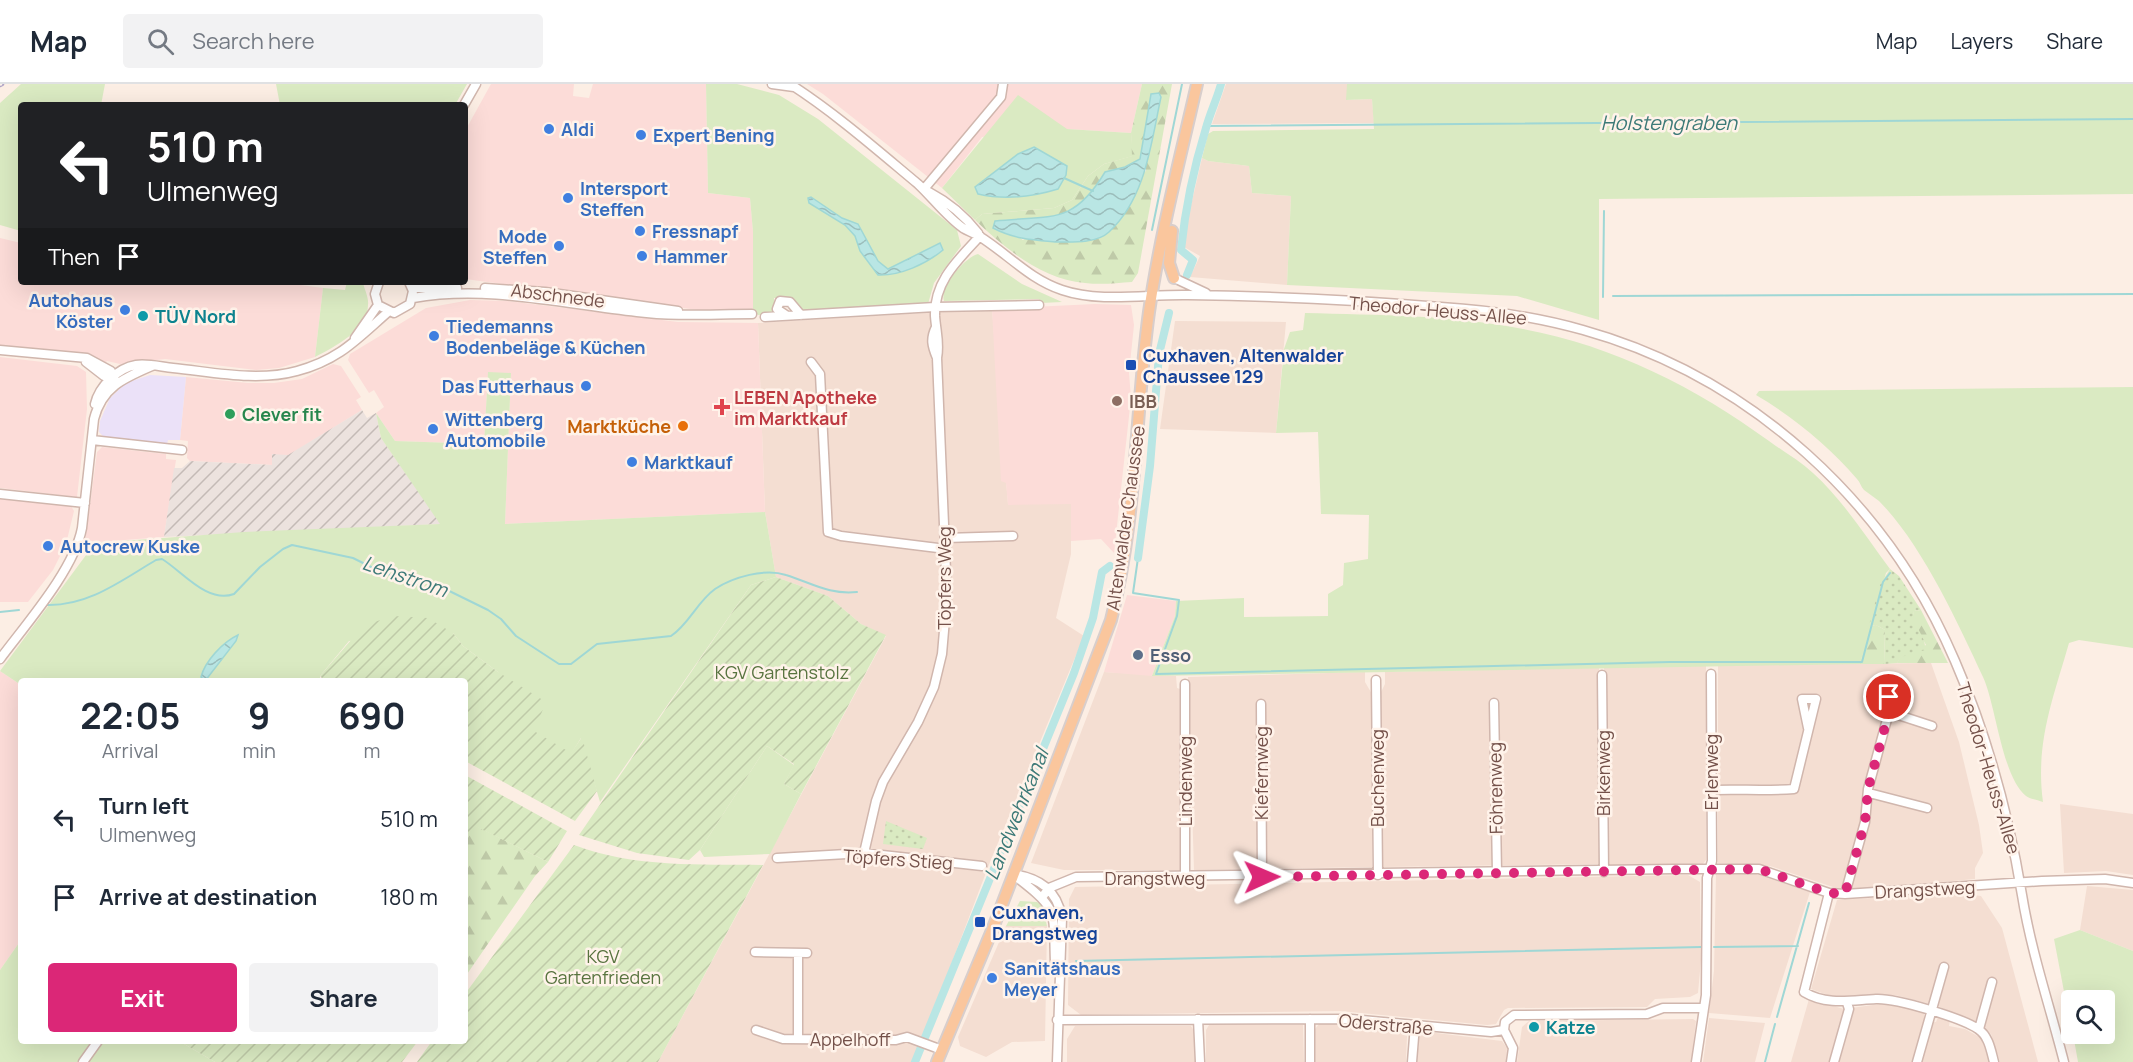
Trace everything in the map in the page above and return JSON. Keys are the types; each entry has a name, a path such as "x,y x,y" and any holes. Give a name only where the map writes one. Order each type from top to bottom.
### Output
{"main road":[{"name":"Altenwalder Chaussee","path":"938,1062 1097,663 1120,585 1152,294 1197,84"},
{"name":"Altenwalder Chaussee","path":"1173,196 1169,254 1173,278"}],"street":[{"path":"466,102 476,84"},
{"path":"772,84 792,85"},
{"path":"924,189 1000,98 1003,84"},
{"name":"Theodor-Heuss-Allee","path":"792,85 818,101 924,189 963,228 980,236 1029,275 1068,293 1094,296 1212,295 1386,303 1523,316 1585,330 1642,350 1690,373 1747,406 1807,453 1847,492 1893,548 1916,584 1952,654 1973,707 2011,836 2064,1062"},
{"name":"Töpfers Weg","path":"864,853 876,801 883,782 918,722 934,687 946,624 946,549 937,358 932,348 932,336 936,327 936,294 943,279 980,236"},
{"path":"1173,278 1212,295"},
{"path":"378,285 375,294 378,305 388,312 400,312 413,298 411,285"},
{"name":"Abschnede","path":"411,285 511,289 702,315"},
{"name":"Abschnede","path":"413,298 454,293 495,294 680,317 752,314"},
{"path":"786,315 777,309 780,301 790,302 801,315"},
{"path":"345,349 378,305"},
{"path":"765,317 935,307 1039,305"},
{"path":"0,659 68,565 81,536 94,419 93,410 99,392 114,380 152,366 271,375 310,367 358,341 388,312"},
{"path":"0,350 80,358 104,376 114,380"},
{"path":"811,362 820,374 828,532 841,536 946,549"},
{"path":"92,440 182,450"},
{"path":"0,494 85,503"},
{"path":"945,538 1013,536"},
{"name":"Erlenweg","path":"1696,1062 1708,965 1708,869 1712,861 1711,674"},
{"name":"Birkenweg","path":"1602,675 1604,872"},
{"name":"Buchenweg","path":"1376,680 1377,875"},
{"name":"Lindenweg","path":"1185,684 1185,878"},
{"name":"Föhrenweg","path":"1494,703 1497,873"},
{"name":"Kiefernweg","path":"1261,704 1262,877"},
{"path":"1845,894 1865,822 1869,793 1889,712 1932,726"},
{"path":"1711,790 1796,789 1808,728"},
{"path":"1869,793 1927,808"},
{"name":"Töpfers Stieg","path":"777,858 864,853 982,866"},
{"name":"Drangstweg","path":"1049,888 1069,878 1708,869 1770,871 1829,893 1845,894 2021,882 2106,879 2133,883"},
{"path":"1013,874 1030,877 1049,888 1056,896 1062,918 1057,1020"},
{"path":"1013,874 1043,896 1050,904 1053,914 1057,1062"},
{"path":"1043,896 1049,888"},
{"path":"1829,893 1803,988 1804,992 1811,996 1847,1003 1876,999 1899,1001 1932,1011 1979,1029 1989,1043 1994,1062"},
{"path":"755,952 802,953 798,1039"},
{"path":"1917,1062 1944,967"},
{"path":"1979,1029 1992,982"},
{"path":"1834,1062 1849,1009 1847,1003"},
{"path":"1511,1062 1513,1048 1504,1030 1505,1022 1514,1015 1647,1014 1663,1008 1703,1008"},
{"path":"1198,1019 1200,1062"},
{"path":"1310,1019 1310,1062"},
{"name":"Oderstraße","path":"1057,1020 1366,1019 1476,1032 1504,1030"},
{"path":"1412,1062 1415,1025"},
{"name":"Appelhoff","path":"756,1030 783,1039 896,1040 907,1037 942,1050"},
{"path":"83,1062 96,1044"}],"shaded area":[{"path":"491,84 574,84 573,96 589,98 593,84 706,84 708,193 750,198 753,232 753,310 698,310 468,279 468,126"},
{"path":"807,84 1142,84 1131,133 1067,129 982,137 942,188 823,94"},
{"path":"1226,84 1347,84 1347,100 1372,99 1374,123 1212,124"},
{"path":"1202,158 1208,161 1249,166 1252,193 1291,196 1287,285 1190,277 1200,256 1184,247 1186,227"},
{"path":"0,238 18,242 18,285 300,285 323,288 315,357 279,368 256,370 165,359 120,364 107,361 105,363 0,346"},
{"path":"470,300 507,301 678,322 758,323 765,512 505,524 511,373 488,373 484,444 395,441 376,413 384,407 374,390 369,393 348,360 350,354 426,308"},
{"path":"1095,304 1131,305 1134,325 1129,373 1131,398 1114,553 1101,539 1071,541 1071,504 1008,505 1006,483 1001,481 992,309"},
{"path":"992,309 1008,504 1071,504 1071,554 1056,618 1084,636 990,862 914,1062 658,1062 886,636 861,624 828,596 776,577 765,512 758,323"},
{"path":"1175,321 1286,322 1276,433 1160,429"},
{"path":"0,357 77,366 86,372 87,409 77,497 0,488"},
{"path":"333,364 341,366 361,397 356,400 362,410 273,465 190,461 187,458 188,441 180,440 186,377 274,383 302,379"},
{"path":"150,375 186,377 180,440 168,440 167,444 104,437 99,432 100,421 110,398 126,383"},
{"path":"362,410 367,418 376,413 381,438 441,524 164,537 174,468 182,468 190,461 272,465 272,454 288,455"},
{"path":"102,447 166,454 166,459 176,460 164,537 85,543 97,452"},
{"path":"0,499 71,506 74,511 66,544 53,570 28,602 0,602"},
{"path":"1127,595 1176,601 1175,616 1152,676 1104,672"},
{"path":"1931,663 1959,742 1979,825 1983,853 1975,868 1975,879 1852,890 1844,885 1839,889 1770,866 1718,863 1718,665"},
{"path":"1706,665 1706,860 1702,865 1609,867 1604,667"},
{"path":"1599,667 1600,864 1383,867 1380,694 1385,684 1385,672"},
{"path":"0,671 18,683 18,944 0,970"},
{"path":"1104,672 1176,676 1177,688 1180,689 1182,870 1064,870 1031,863"},
{"path":"1365,672 1365,682 1372,694 1372,867 1194,870 1188,677"},
{"path":"2060,804 2133,814 2133,875 2106,871 2064,873"},
{"path":"1716,874 1756,874 1810,892 1770,1018 1709,1013 1714,971"},
{"path":"1688,875 1700,882 1701,960 1698,993 1690,997 1655,999 1647,1007 1508,1008 1504,1010 1496,1024 1487,1025 1340,1011 1081,1015 1068,1005 1069,899 1075,887"},
{"path":"2087,886 2133,890 2133,951 2080,930"},
{"path":"1958,893 1981,896 2002,928 2038,1062 2000,1062 1991,1034 1976,1023 1938,1006 1895,995 1833,997 1811,989 1837,900"},
{"path":"1006,926 1047,926 1045,1041 1012,1042 986,1057 960,1046 958,1037"},
{"path":"1809,999 1844,1009 1880,1004 1904,1007 1924,1012 1924,1020 1936,1022 1938,1017 1950,1020 1949,1026 1965,1029 1981,1038 1990,1062 1791,1062"},
{"path":"1709,1018 1765,1023 1755,1062 1703,1062"},
{"path":"1693,1019 1696,1021 1691,1062 1517,1062 1522,1027 1529,1021"},
{"path":"1320,1023 1402,1029 1407,1036 1406,1062 1315,1062 1315,1029"},
{"path":"1209,1025 1303,1025 1304,1062 1206,1062 1206,1030"},
{"path":"1075,1026 1191,1026 1194,1031 1195,1062 1067,1062 1067,1039"},
{"path":"1428,1032 1502,1041 1507,1048 1506,1062 1417,1062 1419,1037"}],"green space":[{"path":"21,84 105,84 102,102 18,102 18,230 0,225 0,103"},
{"path":"276,84 467,84 457,102 279,102"},
{"path":"706,84 737,84 779,95 818,119 957,230 961,246 934,283 928,304 805,311 791,298 774,298 774,315 758,315 753,310 753,232 750,198 708,193"},
{"path":"1142,84 1172,84 1138,273 1132,282 1091,284 1054,276 1012,252 975,220 982,214 1054,208 1072,200 1088,176 1104,164 1132,156 1131,133","holes":["1146,127 1146,171 1023,240 996,221 1046,217 1071,210 1082,202 1105,172 1125,167 1140,159"]},
{"path":"1347,84 2133,84 2133,194 1599,199 1599,320 1517,296 1287,285 1291,196 1252,193 1249,166 1208,161 1202,158 1208,134 1213,131 1374,129 1372,99 1346,100"},
{"path":"1018,95 1067,129 1131,133 1133,156 1104,164 1088,176 1072,200 1054,208 982,214 975,220 942,188"},
{"path":"978,254 1022,284 1062,302 1041,303 1039,299 944,301 945,289 954,274 966,261"},
{"path":"346,285 364,285 368,302 367,314 349,337 315,357 323,288 345,290"},
{"path":"1305,313 1442,318 1496,324 1557,336 1652,371 1683,386 1741,421 1813,473 1844,507 1890,569 1886,573 1860,664 1152,676 1175,616 1176,601 1244,598 1244,617 1328,616 1328,594 1343,585 1344,563 1368,559 1369,515 1321,514 1318,432 1276,433 1284,349 1290,332 1303,330"},
{"path":"488,372 511,373 505,524 765,512 776,577 751,585 600,802 581,738 571,754 533,731 498,672 463,646 453,633 349,641 320,678 18,678 18,683 0,671 95,543 244,532 440,524 381,438 376,413 395,441 484,444"},
{"path":"2133,387 2133,648 2079,640 2069,643 2043,741 2041,781 2043,802 2026,796 2018,787 2005,757 1983,677 1937,584 1895,518 1879,501 1864,490 1858,480 1822,443 1783,412 1756,395 1759,391"},
{"path":"1890,569 1899,576 1921,610 1914,611 1914,617 1924,640 1925,650 1901,657 1897,663 1884,664 1885,630 1869,625 1880,585"},
{"name":"KGV Gartenstolz","path":"776,577 828,596 861,624 886,635 801,794 784,784 794,764 767,746 700,850 689,860 637,853 579,835 751,585"},
{"path":"1921,610 1948,663 1897,663 1900,657 1926,645 1913,621 1914,611"},
{"path":"394,616 428,618 453,633 463,646 498,672 546,702 534,731 571,753 582,737 597,791 575,821 468,763 468,678 322,678 320,676 364,625"},
{"path":"1869,625 1885,630 1884,664 1860,664"},
{"path":"767,746 794,765 784,784 801,794 770,854 704,857 700,850"},
{"path":"468,777 567,831 548,862 475,826 468,835"},
{"path":"886,821 927,838 923,849 883,844"},
{"path":"474,825 548,862 535,876 468,973 468,834"},
{"name":"KGV Gartenfrieden","path":"574,845 620,858 644,861 763,865 658,1062 417,1062 430,1044 468,1044 468,990"},
{"path":"1020,901 1037,902 1042,905 1047,926 1006,926"},
{"path":"2080,930 2133,951 2133,1062 2078,1062 2075,1044 2115,1044 2115,990 2064,990 2054,939"},
{"path":"18,944 18,1044 184,1044 215,1062 0,1062 0,970"},
{"path":"184,1044 416,1044 402,1062 215,1062"}],"water":[{"path":"1159,93 1161,97 1154,133 1139,186 1131,203 1109,232 1097,239 1055,242 1016,237 993,228 995,221 1046,217 1071,210 1082,202 1105,172 1125,167 1140,159 1151,94"},
{"path":"1034,147 1067,166 1066,175 1058,189 1018,197 978,194 975,187 1018,154"},
{"path":"811,197 842,218 858,224 878,261 888,269 940,243 943,250 912,268 878,275 860,251 855,236 845,225 809,203 808,198"},
{"path":"238,635 236,641 207,678 202,678 203,671 215,653 226,642"}],"waterway":[{"path":"1152,230 1182,84"},
{"name":"Landwehrkanal","path":"1187,275 1193,260 1181,250 1188,204 1202,143 1221,84"},
{"name":"Holstengraben","path":"1206,126 2133,119"},
{"path":"1064,178 1093,191"},
{"path":"1603,297 1604,211"},
{"path":"1613,296 2133,294"},
{"name":"Landwehrkanal","path":"1138,558 1150,466 1159,354 1169,313"},
{"name":"Lehstrom","path":"47,605 77,601 91,596 156,560 162,559 205,590 224,596 234,594 260,567 283,549 292,545 353,558 385,574 429,581 488,610 501,619 516,636 559,664 571,664 597,644 671,636 715,589 749,575 778,573 829,590 857,592"},
{"path":"1138,558 1133,593 1179,600 1177,616 1156,674 1670,662 1862,662 1883,582 1890,573"},
{"name":"Landwehrkanal","path":"915,1062 1074,673 1093,618 1102,572 1110,566"},
{"name":"Lehstrom","path":"0,612 19,610"},
{"path":"1777,1017 1809,903"},
{"path":"1714,947 1798,946"},
{"path":"1076,961 1701,947"},
{"path":"1765,1062 1775,1024"}],"place":[{"name":"Aldi","path":"549,129"},
{"name":"Expert Bening","path":"641,135"},
{"name":"Intersport Steffen","path":"568,198"},
{"name":"Fressnapf","path":"640,231"},
{"name":"Mode Steffen","path":"559,246"},
{"name":"Hammer","path":"642,256"},
{"name":"Autohaus Köster","path":"125,310"},
{"name":"TÜV Nord","path":"143,316"},
{"name":"Tiedemanns Bodenbeläge & Küchen","path":"434,336"},
{"name":"Cuxhaven, Altenwalder Chaussee 129","path":"1131,365"},
{"name":"Das Futterhaus","path":"586,386"},
{"name":"IBB","path":"1117,401"},
{"name":"LEBEN Apotheke im Marktkauf","path":"722,407"},
{"name":"Clever fit","path":"230,414"},
{"name":"Marktküche","path":"683,426"},
{"name":"Wittenberg Automobile","path":"433,429"},
{"name":"Marktkauf","path":"632,462"},
{"name":"Autocrew Kuske","path":"48,546"},
{"name":"Esso","path":"1138,655"},
{"name":"Cuxhaven, Drangstweg","path":"980,922"},
{"name":"Sanitätshaus Meyer","path":"992,978"},
{"name":"Katze","path":"1534,1027"}],"route":[{"path":"1262,877 1759,869 1829,893 1845,894 1865,822 1868,789 1889,712 1893,707 1894,702 1889,697"}]}
